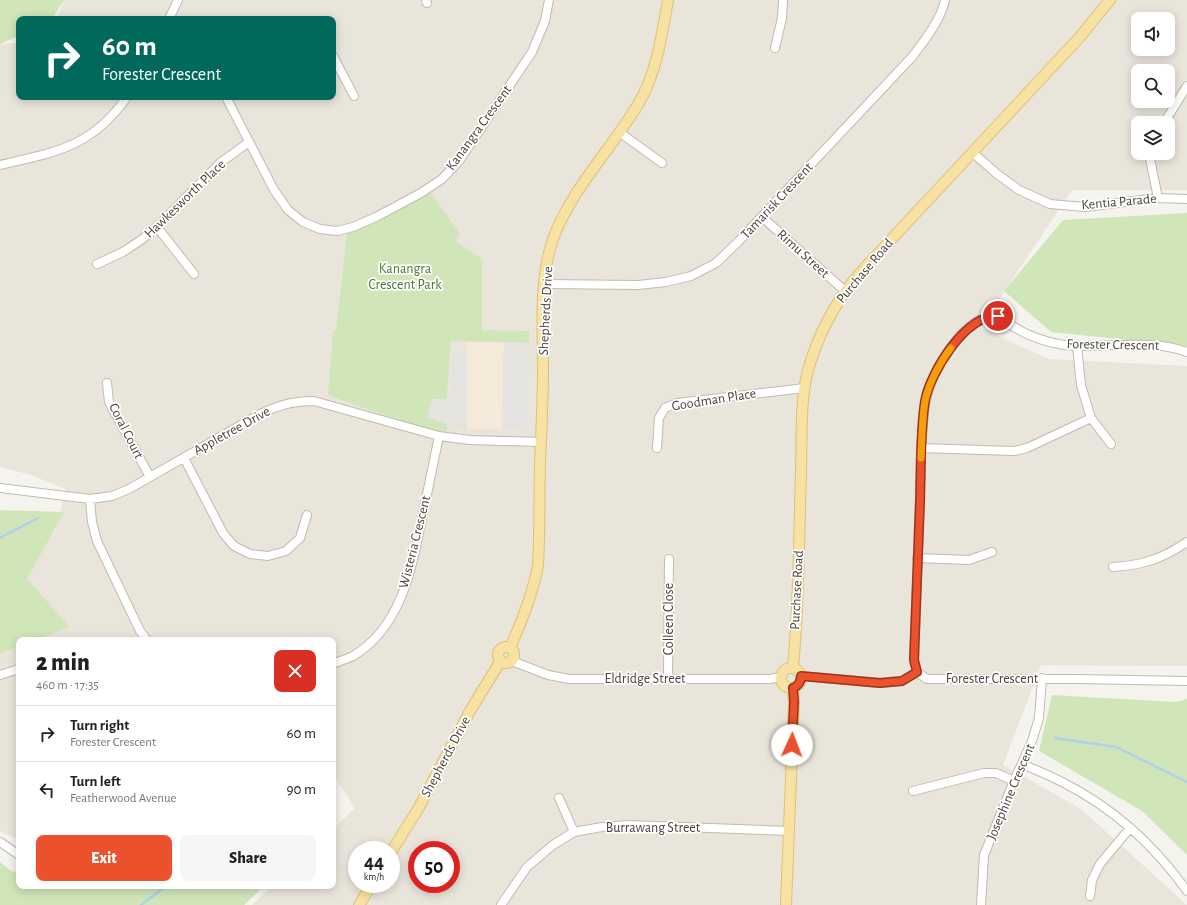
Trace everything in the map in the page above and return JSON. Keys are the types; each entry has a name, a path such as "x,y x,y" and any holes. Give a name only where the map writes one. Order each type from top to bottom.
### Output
{"main road":[{"name":"Shepherds Drive","path":"510,648 527,607 534,586 538,565 544,284 552,243 563,218 647,88 655,62 668,0"},
{"name":"Purchase Road","path":"793,668 805,388 811,360 820,337 845,291 860,273 1079,38 1110,0"},
{"path":"505,647 510,648 514,655 512,661 508,663 500,662 497,657 498,651 505,647"},
{"name":"Shepherds Drive","path":"398,841 417,811 470,711 500,662"},
{"path":"793,668 798,671 801,676 800,683 793,688 784,686 781,677 786,669 793,668"},
{"path":"786,905 794,702 793,688"},
{"path":"359,905 366,893"}],"street":[{"path":"170,16 178,0"},
{"name":"Kanangra Crescent","path":"228,100 274,190 288,210 303,222 320,229 336,231 353,227 421,194 442,179 459,161 532,52 545,21 549,0"},
{"path":"775,48 782,18 783,0"},
{"name":"Tamarisk Crescent","path":"544,284 638,285 666,282 691,276 716,263 738,242 912,57 930,32 944,6 945,0"},
{"path":"336,62 354,96"},
{"path":"1168,116 1187,86"},
{"path":"0,165 69,147 87,137 102,126 116,112 125,100"},
{"path":"619,132 662,162"},
{"name":"Hawkesworth Place","path":"97,264 123,252 141,240 157,227 220,163 249,142"},
{"name":"Kentia Parade","path":"972,152 997,174 1019,190 1050,204 1085,207 1158,198 1187,199"},
{"path":"1150,160 1158,198"},
{"name":"Rimu Street","path":"762,216 845,291"},
{"path":"157,227 194,274"},
{"name":"Forester Crescent","path":"921,448 925,401 932,380 946,355 963,333 978,321 990,316 998,316 1017,330 1036,339 1052,343 1077,346 1160,345 1178,348 1187,352"},
{"path":"1077,346 1081,385 1092,418 1111,444"},
{"name":"Coral Court","path":"107,382 109,402 150,477"},
{"name":"Goodman Place","path":"658,448 659,418 665,408 677,403 805,388"},
{"name":"Appletree Drive","path":"0,488 90,499 112,496 129,489 260,414 277,406 296,401 314,401 439,436 470,440 541,442"},
{"path":"801,676 880,683 902,681 917,672 914,660 921,448 1014,451 1027,448 1092,418"},
{"name":"Wisteria Crescent","path":"336,663 352,656 371,642 386,625 400,601 409,578 415,554 439,436"},
{"path":"184,458 223,533 234,546 250,554 268,556 286,551 300,538 307,515"},
{"path":"90,499 92,522 97,541 140,631 145,637"},
{"path":"1113,566 1132,566 1153,561 1172,552 1187,542"},
{"path":"917,558 969,560 992,552"},
{"name":"Colleen Close","path":"668,679 669,559"},
{"name":"Eldridge Street","path":"512,661 548,675 569,679 770,679 781,677"},
{"path":"0,675 16,670"},
{"name":"Forester Crescent","path":"917,672 927,679 1042,678 1187,681"},
{"name":"Josephine Crescent","path":"981,905 984,855 1032,741 1039,718 1042,678"},
{"path":"1022,764 1064,783 1107,808 1148,844 1170,868 1187,891"},
{"path":"913,790 984,773 996,773 1014,781"},
{"path":"559,798 574,832"},
{"name":"Burrawang Street","path":"501,905 527,867 553,845 574,832 602,827 629,825 789,831"},
{"path":"1090,896 1092,880 1100,864 1130,828"},
{"path":"0,842 16,853"}],"shaded area":[{"path":"64,0 1187,0 1187,190 1072,190 980,328 1049,359 1187,366 1187,666 1041,665 1003,765 1081,809 1187,905 252,905 269,889 336,889 336,826 355,808 336,779 336,637 16,637 16,839 0,831 0,632 20,560 55,531 66,489 31,475 0,467 0,44 16,43 16,100 336,100 336,16 57,16"},
{"path":"467,341 529,343 528,423 522,429 467,429"},
{"path":"504,342 529,343 528,423 522,429 502,429"},
{"path":"451,352 467,352 467,429 427,418 432,399 450,399"}],"green space":[{"path":"0,0 64,0 54,16 16,16 16,37 0,44"},
{"name":"Kanangra Crescent Park","path":"431,193 460,233 456,241 482,259 482,330 529,331 529,343 451,341 447,396 447,431 422,427 328,395 333,331 336,330 347,234 367,226"},
{"path":"1187,213 1187,346 1051,332 1004,291 1063,220"},
{"path":"0,510 64,512 27,579 70,627 43,637 16,637 16,647 0,653"},
{"path":"1052,695 1176,702 1187,699 1187,855 1142,811 1039,751"},
{"path":"0,862 11,871 16,872 16,889 261,889 244,905 0,905"}],"waterway":[{"path":"0,538 38,518"},
{"path":"1055,738 1116,747 1187,782"},
{"path":"141,905 162,889"}],"slow traffic":[{"path":"921,458 925,401 932,380 951,348"}],"route":[{"path":"792,745 794,702 793,688 800,683 801,676 880,683 902,681 917,672 914,660 921,448 925,401 932,380 946,355 963,333 978,321 990,316 998,316"}]}
